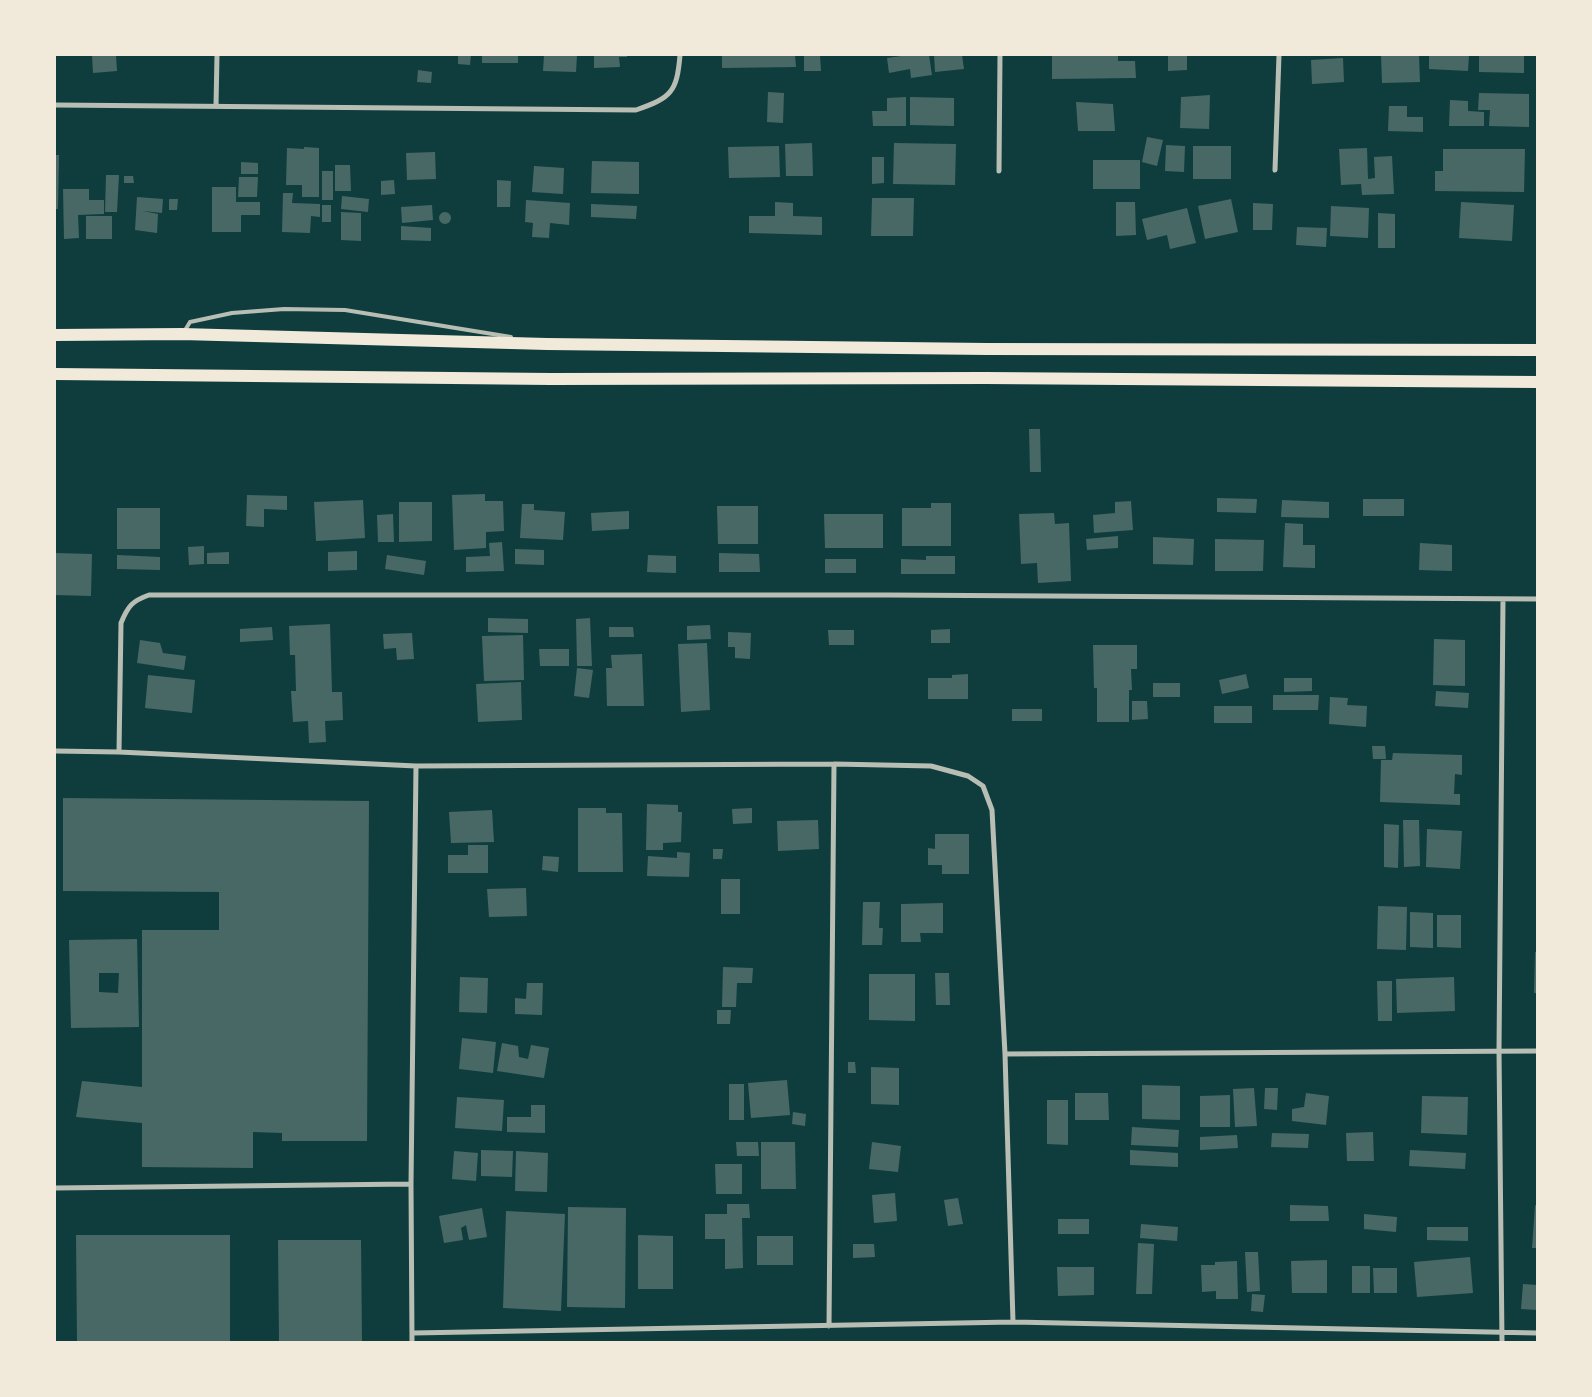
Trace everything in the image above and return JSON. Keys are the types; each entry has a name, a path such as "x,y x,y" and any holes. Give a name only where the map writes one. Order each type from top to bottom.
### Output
{"main road":[{"path":"55,335 182,334 546,344 988,349 1537,350"},
{"path":"55,374 551,379 985,378 1537,382"}],"street":[{"path":"216,106 217,55"},
{"path":"55,105 636,110 658,103 670,94 678,78 680,55"},
{"path":"999,171 1000,55"},
{"path":"1275,170 1279,55"},
{"path":"119,752 121,623 126,611 135,600 149,595 888,595 1537,599"},
{"path":"1502,1342 1499,1050 1503,599"},
{"path":"55,751 119,752 416,766 834,764 931,766 968,776 983,786 992,810 1005,1054 1013,1322"},
{"path":"830,1326 834,764"},
{"path":"412,1342 411,1184 416,766"},
{"path":"1005,1054 1537,1050"},
{"path":"55,1188 411,1184"},
{"path":"412,1333 1013,1322 1502,1334 1537,1333"}],"lane":[{"path":"182,334 190,322 232,313 284,309 345,310 467,329 546,344"}],"building":[{"path":"92,55 116,55 117,71 93,73"},
{"path":"458,55 471,55 470,65 458,64"},
{"path":"482,55 518,55 518,63 482,63"},
{"path":"544,55 577,55 576,72 543,71"},
{"path":"594,55 627,55 627,57 619,57 620,67 594,68"},
{"path":"722,55 795,55 796,67 722,68"},
{"path":"804,55 820,55 821,71 804,71"},
{"path":"929,55 932,75 911,78 910,69 889,73 887,58"},
{"path":"934,55 962,55 964,69 935,72"},
{"path":"1052,55 1118,55 1118,61 1135,61 1136,78 1052,79"},
{"path":"1168,55 1187,55 1187,70 1168,71"},
{"path":"1381,55 1419,55 1420,82 1382,83"},
{"path":"1429,55 1469,55 1468,71 1429,69"},
{"path":"1479,55 1524,55 1524,73 1479,72"},
{"path":"1343,58 1344,82 1312,84 1311,60"},
{"path":"418,70 432,72 431,83 417,82"},
{"path":"768,92 784,93 783,123 767,122"},
{"path":"1479,93 1529,94 1529,127 1489,126 1490,110 1478,110"},
{"path":"1210,95 1209,129 1180,128 1181,97"},
{"path":"906,97 906,126 873,126 872,111 887,111 887,98"},
{"path":"910,97 954,98 954,126 910,125"},
{"path":"1450,100 1468,101 1468,111 1484,112 1484,126 1449,126"},
{"path":"1076,102 1113,104 1115,131 1078,131"},
{"path":"1389,106 1407,106 1407,117 1423,117 1423,132 1388,131"},
{"path":"1147,137 1163,140 1157,166 1142,162"},
{"path":"812,143 813,176 786,176 785,144"},
{"path":"894,143 956,144 955,185 893,184"},
{"path":"1166,145 1185,146 1184,172 1165,171"},
{"path":"779,146 780,177 729,178 728,147"},
{"path":"1193,146 1231,146 1231,179 1193,179"},
{"path":"304,147 319,148 319,197 302,197 302,185 286,185 287,148 304,149"},
{"path":"1367,148 1368,179 1375,178 1374,157 1392,156 1394,194 1362,195 1361,184 1341,185 1339,149"},
{"path":"1443,149 1525,149 1524,192 1435,191 1435,171 1443,171"},
{"path":"435,152 436,179 407,180 406,153"},
{"path":"55,155 59,155 58,209 55,209"},
{"path":"872,157 884,157 884,183 872,184"},
{"path":"1093,160 1140,160 1140,189 1093,189"},
{"path":"592,161 639,162 639,194 591,193"},
{"path":"241,162 258,163 258,174 241,174"},
{"path":"335,165 350,165 351,191 335,191"},
{"path":"534,166 564,168 563,194 532,192"},
{"path":"322,171 333,171 333,200 322,200"},
{"path":"106,175 119,175 117,212 105,212"},
{"path":"124,176 133,176 134,183 124,183"},
{"path":"239,177 258,177 257,197 238,197"},
{"path":"394,180 395,194 381,195 381,181"},
{"path":"497,180 511,181 510,207 497,207"},
{"path":"212,187 236,187 236,202 260,202 260,215 241,215 241,232 212,232"},
{"path":"63,189 89,189 89,200 104,200 104,214 78,215 79,238 64,239"},
{"path":"283,193 293,193 292,203 320,204 320,217 311,216 310,233 282,232"},
{"path":"342,196 369,199 368,212 341,209"},
{"path":"137,197 163,199 162,213 143,211 158,214 157,233 135,230"},
{"path":"872,198 914,198 913,236 871,236"},
{"path":"169,199 178,199 177,210 169,210"},
{"path":"1231,199 1238,232 1205,239 1198,206"},
{"path":"526,200 570,203 569,225 550,223 549,238 532,237 533,223 525,222"},
{"path":"775,202 793,203 793,216 822,217 822,235 749,233 749,216 775,216"},
{"path":"1116,202 1135,202 1136,235 1116,236"},
{"path":"1461,202 1514,205 1512,241 1459,238"},
{"path":"1253,203 1273,204 1272,230 1253,230"},
{"path":"591,204 637,206 636,219 591,217"},
{"path":"322,205 331,205 331,222 322,222"},
{"path":"432,205 433,220 402,223 401,207"},
{"path":"1331,206 1369,208 1368,238 1330,236"},
{"path":"1187,208 1196,243 1170,249 1167,235 1147,240 1142,219"},
{"path":"341,212 361,213 361,241 341,240"},
{"path":"447,212 450,213 450,223 443,224 440,223 439,216 440,213"},
{"path":"1378,213 1395,214 1395,248 1378,248"},
{"path":"86,216 112,216 112,239 86,239"},
{"path":"401,226 431,228 431,241 401,240"},
{"path":"1297,227 1327,228 1326,247 1296,245"},
{"path":"1029,429 1040,429 1041,472 1030,472"},
{"path":"485,494 485,501 503,501 504,531 486,532 486,548 454,550 452,495"},
{"path":"247,495 287,496 287,510 264,509 264,527 246,526"},
{"path":"1217,498 1257,499 1256,513 1217,512"},
{"path":"1363,499 1404,499 1404,516 1363,516"},
{"path":"363,500 365,538 316,541 314,502"},
{"path":"1282,500 1329,502 1329,518 1281,517"},
{"path":"1131,501 1133,530 1094,533 1093,515 1115,513 1115,502"},
{"path":"399,502 432,502 432,541 399,542"},
{"path":"931,503 951,503 951,546 902,546 902,508 931,508"},
{"path":"522,504 534,504 534,510 565,512 563,540 520,538"},
{"path":"717,506 758,506 758,544 718,544"},
{"path":"117,508 160,508 160,549 117,549"},
{"path":"629,511 629,529 592,531 591,513"},
{"path":"1054,513 1055,524 1069,523 1071,581 1038,583 1037,563 1021,564 1019,514"},
{"path":"393,514 394,542 378,542 377,515"},
{"path":"824,514 883,514 883,548 825,548"},
{"path":"1285,523 1303,524 1303,545 1315,545 1315,568 1283,567"},
{"path":"1118,536 1118,548 1087,550 1086,539"},
{"path":"1153,537 1194,539 1193,565 1153,564"},
{"path":"1215,539 1264,540 1263,571 1215,571"},
{"path":"502,542 504,571 466,572 466,557 490,556 489,543"},
{"path":"1420,543 1452,545 1452,571 1419,570"},
{"path":"204,546 204,564 189,565 188,547"},
{"path":"515,549 544,550 544,565 515,564"},
{"path":"357,551 357,570 328,571 328,552"},
{"path":"229,552 229,564 207,564 207,553"},
{"path":"55,553 92,554 91,596 55,595"},
{"path":"719,553 759,554 760,572 719,572"},
{"path":"117,555 160,557 160,570 117,569"},
{"path":"387,555 426,561 424,575 385,569"},
{"path":"648,555 676,556 676,573 647,572"},
{"path":"926,556 955,556 955,574 901,574 901,559 926,560"},
{"path":"825,559 856,559 856,573 825,573"},
{"path":"488,618 528,619 528,633 488,632"},
{"path":"590,618 592,666 577,666 576,619"},
{"path":"330,624 332,692 342,692 343,720 325,721 326,742 309,743 308,721 293,722 291,691 296,691 295,655 290,655 289,626"},
{"path":"710,625 711,639 687,640 687,626"},
{"path":"272,627 273,640 240,642 240,629"},
{"path":"609,627 633,627 634,637 609,637"},
{"path":"950,629 950,643 931,643 931,630"},
{"path":"828,630 854,630 854,645 829,645"},
{"path":"728,632 751,633 750,659 735,658 735,647 728,647"},
{"path":"412,633 414,659 397,660 396,648 384,649 383,634"},
{"path":"523,635 524,680 484,681 482,636"},
{"path":"1434,639 1465,640 1465,686 1433,685"},
{"path":"140,640 160,643 163,653 186,656 184,670 137,663"},
{"path":"707,643 710,710 681,712 678,644"},
{"path":"1093,645 1137,645 1137,669 1131,669 1132,690 1129,690 1129,722 1097,722 1097,688 1094,688"},
{"path":"539,649 569,649 569,666 540,666"},
{"path":"642,654 644,706 607,706 606,668 612,668 611,655"},
{"path":"577,668 593,670 589,698 574,696"},
{"path":"968,674 968,699 928,699 928,678 952,678 952,675"},
{"path":"1246,674 1249,688 1222,694 1219,680"},
{"path":"148,675 195,680 192,713 145,708"},
{"path":"1284,678 1312,678 1312,691 1284,692"},
{"path":"521,682 522,720 478,722 476,684"},
{"path":"1153,683 1180,683 1180,697 1153,697"},
{"path":"1436,691 1469,693 1468,708 1435,706"},
{"path":"1273,695 1319,695 1318,710 1273,710"},
{"path":"1330,697 1348,698 1347,705 1367,706 1366,727 1329,724"},
{"path":"1132,701 1147,701 1148,719 1132,720"},
{"path":"1214,706 1252,706 1252,723 1214,723"},
{"path":"1012,709 1042,709 1042,721 1012,721"},
{"path":"1372,746 1385,746 1386,759 1373,759"},
{"path":"1393,753 1462,755 1462,775 1455,774 1454,794 1460,794 1460,805 1380,802 1381,760 1392,760"},
{"path":"63,798 369,801 367,1141 282,1141 282,1133 253,1132 253,1168 142,1167 142,1123 76,1117 82,1081 142,1087 142,930 219,930 219,892 63,891"},
{"path":"647,804 678,805 678,812 682,812 681,842 663,843 663,850 646,850"},
{"path":"578,808 606,808 606,813 622,813 623,872 578,872"},
{"path":"752,808 752,823 733,824 732,809"},
{"path":"492,810 494,842 451,843 449,812"},
{"path":"818,820 819,849 778,851 777,821"},
{"path":"1403,820 1419,820 1420,866 1404,867"},
{"path":"1384,824 1399,825 1398,868 1384,867"},
{"path":"1427,829 1462,831 1460,869 1426,867"},
{"path":"935,834 969,834 969,874 942,874 942,865 928,865 928,848 935,849"},
{"path":"468,845 488,845 488,873 448,873 448,855 468,855"},
{"path":"713,849 723,849 722,859 713,859"},
{"path":"677,852 690,853 689,877 647,876 648,856 677,858"},
{"path":"543,856 559,857 558,872 542,870"},
{"path":"721,879 740,879 740,914 721,914"},
{"path":"526,888 527,916 489,917 487,889"},
{"path":"863,902 880,902 879,928 883,928 882,945 862,945"},
{"path":"943,903 943,933 920,933 921,942 901,942 901,904"},
{"path":"1378,906 1407,907 1406,950 1377,949"},
{"path":"1410,912 1433,913 1433,948 1410,947"},
{"path":"1437,915 1461,915 1461,948 1437,947"},
{"path":"137,939 139,1027 71,1028 69,940","holes":["99,973 119,973 118,993 99,992"]},
{"path":"1535,952 1537,952 1537,993 1534,993"},
{"path":"723,967 753,968 752,983 737,983 736,1007 722,1007"},
{"path":"935,973 949,973 950,1005 936,1005"},
{"path":"869,974 915,974 915,1021 869,1020"},
{"path":"460,977 488,978 487,1013 459,1012"},
{"path":"1454,977 1455,1011 1397,1013 1396,979"},
{"path":"1377,981 1392,981 1392,1021 1378,1021"},
{"path":"527,983 543,983 542,1015 515,1014 515,998 526,999"},
{"path":"717,1010 731,1010 730,1024 717,1024"},
{"path":"462,1038 496,1042 493,1073 459,1069"},
{"path":"502,1043 518,1046 519,1057 528,1059 531,1045 549,1048 544,1078 497,1071"},
{"path":"848,1062 855,1062 856,1073 848,1073"},
{"path":"871,1067 899,1068 899,1105 871,1104"},
{"path":"787,1080 790,1115 751,1118 748,1083"},
{"path":"729,1084 744,1084 744,1120 729,1120"},
{"path":"1142,1085 1180,1086 1180,1120 1142,1119"},
{"path":"1254,1088 1257,1126 1235,1127 1233,1089"},
{"path":"1265,1088 1278,1088 1277,1110 1264,1109"},
{"path":"1075,1093 1108,1093 1109,1120 1075,1120"},
{"path":"1306,1093 1329,1096 1326,1125 1292,1121 1292,1109 1304,1107"},
{"path":"1230,1095 1230,1127 1200,1127 1200,1096"},
{"path":"1422,1096 1468,1097 1467,1135 1421,1133"},
{"path":"457,1097 504,1100 502,1131 455,1128"},
{"path":"1047,1100 1068,1100 1068,1145 1047,1144"},
{"path":"531,1105 545,1105 545,1133 507,1132 507,1117 531,1117"},
{"path":"793,1112 806,1114 805,1126 792,1124"},
{"path":"1132,1127 1179,1130 1178,1147 1131,1145"},
{"path":"1373,1132 1374,1161 1347,1161 1346,1133"},
{"path":"1272,1133 1309,1134 1308,1148 1271,1147"},
{"path":"1237,1135 1238,1148 1200,1150 1200,1137"},
{"path":"736,1142 758,1142 759,1156 737,1156"},
{"path":"761,1142 795,1142 796,1189 761,1189"},
{"path":"872,1142 901,1146 898,1172 869,1169"},
{"path":"481,1150 513,1151 512,1177 481,1176"},
{"path":"1130,1150 1178,1153 1178,1167 1130,1165"},
{"path":"1410,1150 1466,1153 1465,1169 1409,1166"},
{"path":"454,1151 478,1153 476,1181 452,1179"},
{"path":"516,1151 548,1153 547,1192 515,1191"},
{"path":"715,1164 742,1164 742,1194 716,1194"},
{"path":"895,1193 897,1221 874,1223 872,1195"},
{"path":"958,1198 963,1224 948,1226 944,1200"},
{"path":"727,1204 749,1204 750,1218 742,1218 743,1268 725,1269 725,1239 705,1239 705,1214 727,1214"},
{"path":"1290,1205 1328,1206 1329,1221 1290,1221"},
{"path":"1535,1205 1537,1206 1537,1248 1532,1248"},
{"path":"568,1207 626,1208 625,1308 567,1307"},
{"path":"482,1208 487,1237 469,1240 466,1225 461,1228 463,1240 444,1243 439,1216"},
{"path":"506,1211 565,1214 561,1311 503,1308"},
{"path":"1364,1214 1397,1217 1396,1232 1364,1229"},
{"path":"1058,1219 1089,1219 1089,1234 1058,1234"},
{"path":"1141,1224 1178,1227 1177,1241 1140,1238"},
{"path":"1427,1227 1468,1227 1468,1241 1427,1240"},
{"path":"76,1235 230,1235 230,1342 77,1342"},
{"path":"638,1235 673,1236 673,1289 638,1289"},
{"path":"757,1236 793,1236 793,1265 757,1265"},
{"path":"278,1240 361,1240 362,1342 279,1342"},
{"path":"1138,1243 1154,1244 1152,1294 1136,1294"},
{"path":"853,1244 874,1244 875,1257 853,1258"},
{"path":"1245,1252 1258,1252 1260,1291 1247,1292"},
{"path":"1470,1257 1473,1293 1417,1297 1414,1262"},
{"path":"1327,1260 1327,1293 1292,1293 1291,1261"},
{"path":"1237,1261 1238,1299 1216,1299 1216,1291 1202,1292 1201,1265 1215,1265 1215,1262"},
{"path":"1352,1266 1370,1266 1370,1293 1352,1293"},
{"path":"1057,1267 1094,1267 1094,1295 1058,1296"},
{"path":"1373,1268 1397,1268 1397,1293 1374,1293"},
{"path":"1523,1284 1537,1285 1537,1310 1521,1309"},
{"path":"1252,1294 1265,1295 1263,1312 1251,1311"}]}
